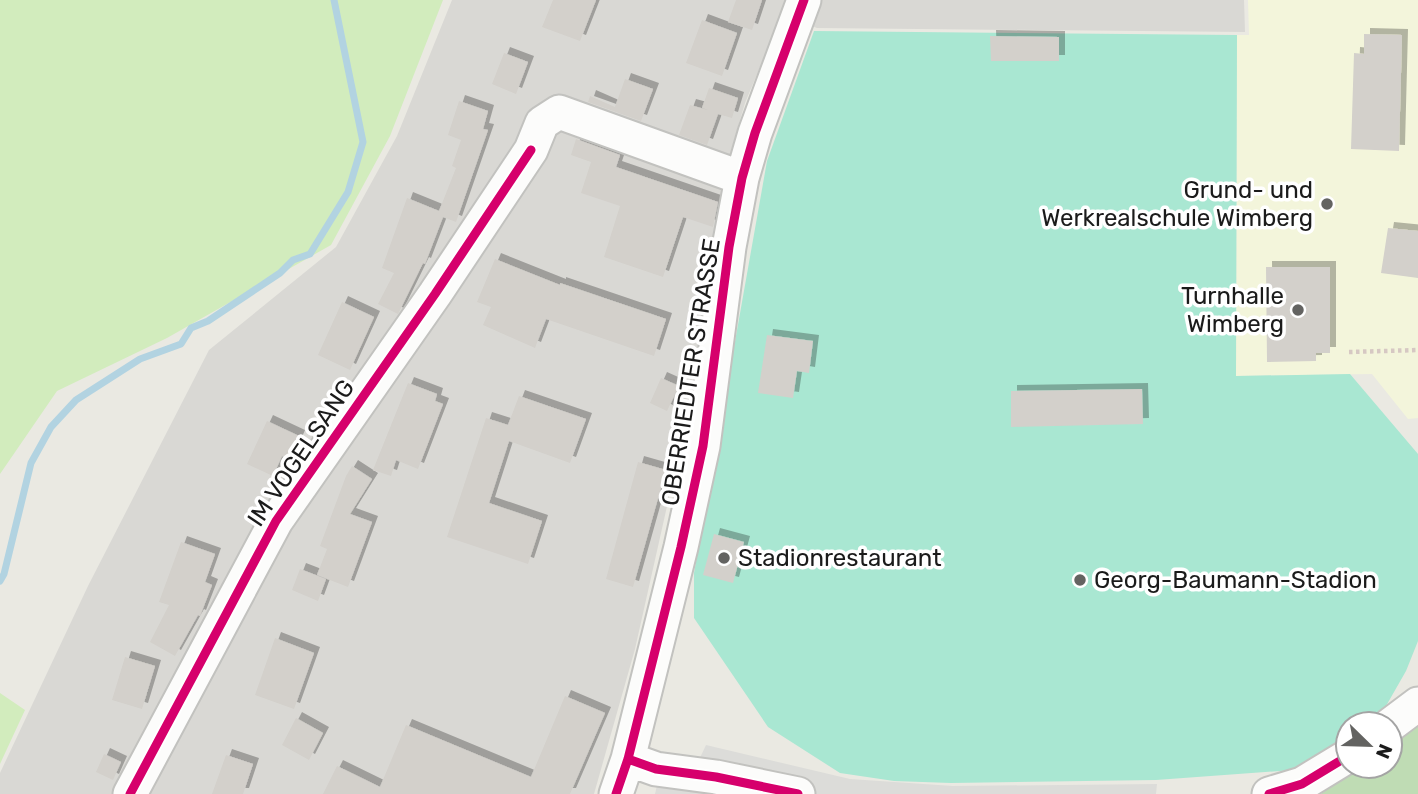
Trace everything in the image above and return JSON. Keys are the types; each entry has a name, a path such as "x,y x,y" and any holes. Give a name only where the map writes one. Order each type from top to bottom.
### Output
{"street":[{"name":"OBERRIEDTER STRASSE","path":"616,794 628,759 681,547 703,446 729,247 742,178 755,133 804,0"},
{"name":"IM VOGELSANG","path":"130,794 276,521 435,294 531,150 542,124 559,112 742,178"},
{"path":"628,759 656,769 797,794"},
{"path":"1269,794 1302,784 1334,765"}],"path":[{"path":"1349,352 1418,350"}],"shaded area":[{"path":"452,0 1244,0 1245,32 817,28 782,14 745,103 728,161 685,426 635,649 594,794 0,794 0,773 88,586 209,350 336,247 397,136"},
{"name":"Grund- und Werkrealschule Wimberg","path":"1248,0 1418,0 1418,418 1408,419 1372,374 1236,376 1237,35 1249,35"},
{"path":"706,745 850,779 953,786 1157,784 1156,794 655,794 665,752 697,764"}],"green space":[{"path":"0,0 443,0 390,136 331,245 167,338 57,391 0,474"},
{"path":"814,31 1237,35 1236,376 1350,374 1418,454 1418,641 1406,671 1384,710 1334,710 1334,750 1307,769 1156,780 951,783 894,781 840,773 768,727 694,618 694,573 767,161"},
{"path":"0,693 25,710 0,764"},
{"path":"1418,718 1418,794 1321,794 1340,780 1404,780 1404,730"}],"building":[{"path":"553,0 596,0 580,41 542,27"},
{"path":"736,0 762,0 752,30 728,22"},
{"path":"702,20 737,33 722,76 686,63"},
{"path":"1364,34 1402,35 1399,151 1351,149 1354,53 1364,54"},
{"path":"990,36 1059,37 1059,61 991,61"},
{"path":"504,53 528,62 516,94 492,84"},
{"path":"625,79 653,89 641,121 588,102 590,96 615,107"},
{"path":"709,88 738,98 732,118 718,114 707,145 679,135 690,105 708,110 702,108"},
{"path":"459,101 488,111 483,129 488,130 456,222 443,217 425,264 423,263 398,314 378,304 394,273 382,268 407,198 439,211 456,168 452,166 461,140 448,135"},
{"path":"576,139 620,155 616,167 718,202 713,227 683,217 663,277 604,257 620,206 581,193 591,162 571,155"},
{"path":"1388,228 1418,231 1418,278 1381,273"},
{"path":"495,259 560,285 666,319 654,356 546,319 535,348 483,325 491,307 477,302"},
{"name":"Turnhalle Wimberg","path":"1266,267 1330,267 1330,353 1316,353 1316,361 1267,362"},
{"path":"342,302 374,317 350,370 318,355"},
{"path":"767,335 813,341 809,373 797,371 793,398 758,393"},
{"path":"661,378 679,386 667,411 650,403"},
{"path":"408,383 437,394 435,401 443,404 418,469 396,460 391,476 373,470"},
{"path":"1142,389 1143,424 1011,427 1011,391"},
{"path":"519,396 586,419 570,463 509,441 489,503 542,521 528,564 447,537 486,418 508,425"},
{"path":"267,421 299,436 289,459 282,456 273,476 247,464"},
{"path":"638,462 666,470 633,587 606,579"},
{"path":"352,466 372,479 350,514 372,522 348,587 317,575 327,549 320,546"},
{"name":"Stadionrestaurant","path":"714,534 744,542 733,583 703,575"},
{"path":"181,542 215,554 205,582 212,585 200,616 198,615 175,656 150,642 169,605 159,602"},
{"path":"300,569 326,579 318,601 292,590"},
{"path":"275,638 314,653 294,709 255,695"},
{"path":"125,657 155,666 142,709 112,700"},
{"path":"565,696 605,713 570,794 323,794 337,766 380,787 406,725 531,777"},
{"path":"296,718 323,733 309,760 282,745"},
{"path":"104,754 121,762 113,780 96,772"},
{"path":"226,755 253,764 243,794 212,794"}],"waterway":[{"path":"0,581 31,463 51,427 76,400 140,359 181,344 191,328 208,321 280,273 293,260 310,254 348,192 363,142 334,0"}],"cycle path":[{"path":"616,794 628,759 681,547 703,446 729,247 742,178 755,133 804,0"},
{"path":"130,794 276,521 435,294 531,150"},
{"path":"628,759 656,769 716,777 798,794"},
{"path":"1269,794 1302,784 1334,765"}],"place":[{"name":"Grund- und Werkrealschule Wimberg","path":"1327,204"},
{"name":"Turnhalle Wimberg","path":"1298,310"},
{"name":"Stadionrestaurant","path":"724,558"},
{"name":"Georg-Baumann-Stadion","path":"1080,580"}]}
